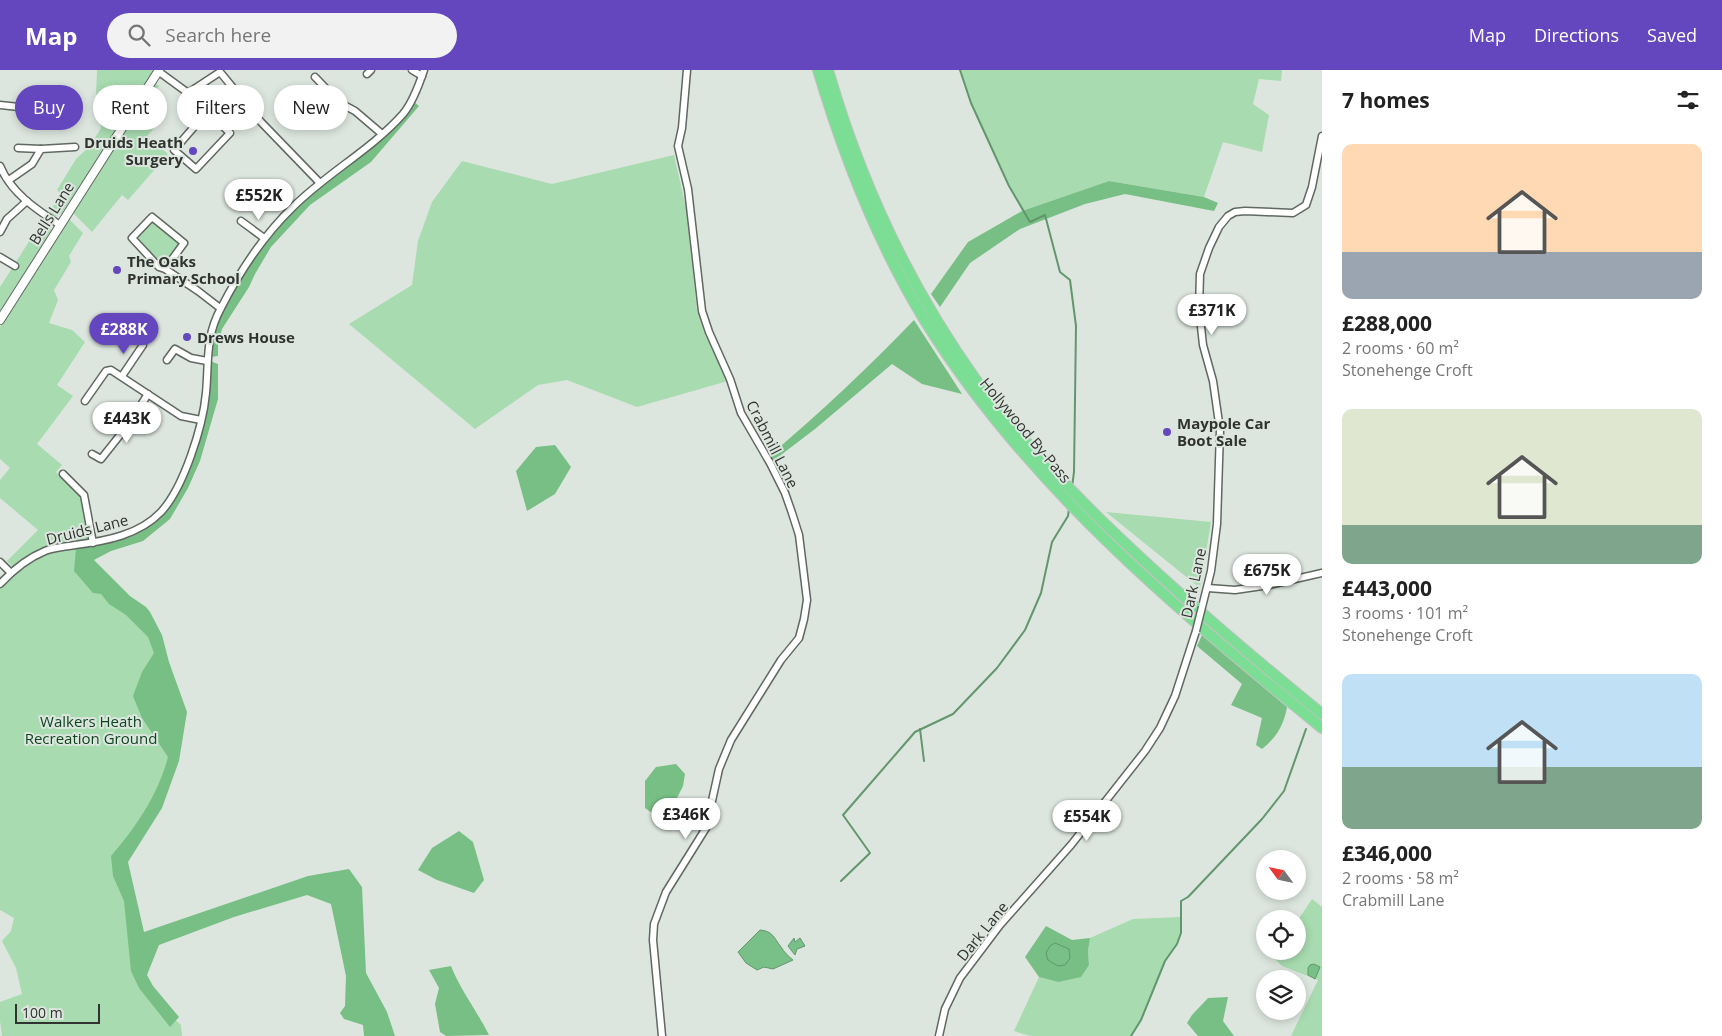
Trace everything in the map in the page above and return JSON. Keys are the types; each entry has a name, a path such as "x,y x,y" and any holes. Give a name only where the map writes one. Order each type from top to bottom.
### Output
{"highway":[{"name":"Hollywood By-Pass","path":"818,70 851,171 872,222 924,319 966,382 1047,481 1114,547 1238,659 1322,728"},
{"name":"Hollywood By-Pass","path":"828,70 844,123 883,220 920,293 981,386 1032,449 1115,534 1242,649 1322,714"}],"street":[{"path":"412,70 423,73"},
{"name":"Crabmill Lane","path":"662,1036 652,940 658,908 673,880 706,828 719,769 731,740 781,660 799,638 807,600 799,535 792,512 770,463 740,413 730,379 708,332 702,311 688,189 678,146 682,128 687,70"},
{"path":"159,71 177,85"},
{"name":"Bells Lane","path":"0,320 159,71"},
{"path":"200,85 221,71 261,122 319,182"},
{"name":"Druids Lane","path":"0,584 28,560 46,550 116,538 151,522 163,510 172,498 181,480 201,420 206,394 209,336 220,308 264,238 319,182 382,134 403,114 423,73"},
{"path":"315,77 340,103 355,111 382,134"},
{"path":"0,105 15,107"},
{"path":"207,112 230,133 196,169 174,150 207,112"},
{"name":"Dark Lane","path":"939,1036 945,1010 960,978 1000,925 1072,845 1084,827 1124,779 1155,736 1175,696 1208,588 1217,524 1220,430 1213,381 1202,338 1199,308 1200,274 1219,227 1228,216 1235,212 1245,211 1293,213 1306,205 1312,187 1322,136"},
{"path":"18,148 75,147"},
{"path":"8,180 32,164 41,149"},
{"path":"0,166 14,189 27,201 60,224"},
{"path":"0,232 7,218 27,201"},
{"path":"165,269 184,243 152,217 132,238 159,267 165,269 220,308"},
{"path":"242,221 264,238"},
{"path":"0,257 15,266"},
{"path":"122,376 143,345"},
{"path":"167,360 175,349 191,358 207,361"},
{"path":"85,401 106,371 111,370 181,416 201,420"},
{"path":"92,454 101,459 128,425 148,394"},
{"path":"63,474 84,495 94,543"},
{"path":"0,562 11,573"},
{"path":"1208,588 1234,590 1268,585 1322,573"}],"green space":[{"path":"97,70 155,70 146,85 96,85"},
{"path":"960,70 1282,70 1281,81 1259,79 1253,104 1269,115 1262,152 1223,142 1204,197 1109,181 1022,211 971,103"},
{"path":"100,130 117,130 61,214 55,216 50,213 62,195 57,190 76,159 90,146"},
{"path":"125,130 152,130 147,136 168,154 128,200 122,195 92,232 74,214 74,211"},
{"path":"674,155 686,208 697,310 704,332 728,381 637,407 567,380 538,385 475,429 349,324 412,285 418,241 432,202 462,161 552,184"},
{"path":"44,218 50,224 51,230 0,314 0,287"},
{"path":"69,219 83,233 69,256 71,262 54,290 58,300 49,323 72,330 85,342 57,385 73,396 37,444 62,465 56,472 82,498 89,533 87,539 83,542 47,546 13,567 7,561 38,530 0,498 0,480 10,468 0,459 0,327"},
{"path":"155,222 178,241 178,245 165,263 160,264 138,239 147,226"},
{"path":"1106,512 1211,522 1200,588"},
{"name":"Walkers Heath Recreation Ground","path":"76,548 88,583 150,612 179,761 123,861 140,980 181,1025 182,1036 2,1036 0,1002 22,994 16,968 2,941 11,931 14,918 0,910 0,586 35,558 55,550"},
{"path":"1312,899 1322,907 1322,1036 1291,1036 1299,1020 1306,1020 1306,1005 1318,980 1306,975 1306,970 1292,970 1282,966 1276,960 1306,960 1305,910"},
{"path":"1180,917 1181,933 1177,944 1165,961 1141,1020 1131,1036 1030,1036 1014,1031 1039,977 1058,982 1089,965 1088,951 1090,938 1133,919"}],"shaded area":[{"path":"414,102 419,106 371,162 310,205 271,247 249,287 222,329 218,344 218,356 211,357 211,343 218,319 238,283 268,238 296,206"},
{"path":"1109,181 1204,197 1218,203 1214,211 1125,194 1085,204 1020,229 970,263 940,307 931,294 968,242 1022,211"},
{"path":"914,320 962,394 922,384 892,364 815,429 773,461 769,456 844,390"},
{"path":"210,361 218,364 218,399 200,461 188,488 170,519 143,541 111,551 94,560 130,596 150,612 162,635 169,662 187,712 179,761 162,808 128,862 144,932 308,876 349,869 362,887 366,973 387,1012 395,1036 364,1036 363,1025 344,1019 340,1013 345,1006 346,976 331,904 307,895 234,917 159,945 147,975 153,986 179,1017 170,1027 139,988 131,971 124,901 113,876 111,856 145,810 164,771 168,757 142,718 133,696 142,672 154,653 148,637 126,615 109,604 101,594 93,593 74,571 76,548 135,535 158,519 168,508 191,459 209,402"},
{"path":"555,445 571,467 555,494 527,511 516,471 536,447"},
{"path":"1202,635 1287,707 1279,731 1262,749 1256,745 1262,718 1231,705 1242,684 1197,646"},
{"path":"676,764 685,774 683,786 670,812 655,815 645,808 645,781 656,767"},
{"path":"459,831 473,842 484,880 474,893 437,880 418,870 432,848"},
{"path":"1046,926 1072,940 1090,938 1088,951 1089,965 1081,977 1058,982 1039,977 1025,957","holes":["1055,943 1070,958 1048,960"]},
{"path":"760,930 771,933 793,960 773,969 764,967 757,970 746,963 738,952"},
{"path":"794,938 795,942 800,938 805,946 797,949 795,955 788,946"},
{"path":"1055,943 1069,949 1070,958 1065,965 1058,966 1048,960 1046,953 1050,946"},
{"path":"1314,964 1320,967 1315,979 1308,975 1308,968"},
{"path":"451,966 459,984 489,1035 446,1036 440,1032 435,1004 439,988 429,970"},
{"path":"1228,997 1223,1021 1234,1036 1198,1036 1187,1023 1192,1015 1208,998"}],"waterway":[{"path":"960,70 971,103 1009,186 1030,222 1045,215 1060,272 1070,280 1076,326 1074,472 1072,487"},
{"path":"841,881 870,853 843,815 915,732 953,714 997,668 1025,630 1041,593 1052,542 1068,516 1069,509"},
{"path":"920,729 924,761"},
{"path":"1131,1036 1141,1020 1165,961 1177,944 1181,933 1181,901 1188,897 1262,819 1284,791 1306,729"}],"place":[{"name":"Druids Heath Surgery","path":"193,151"},
{"name":"The Oaks Primary School","path":"117,270"},
{"name":"Drews House","path":"187,337"},
{"name":"Maypole Car Boot Sale","path":"1167,432"}]}
